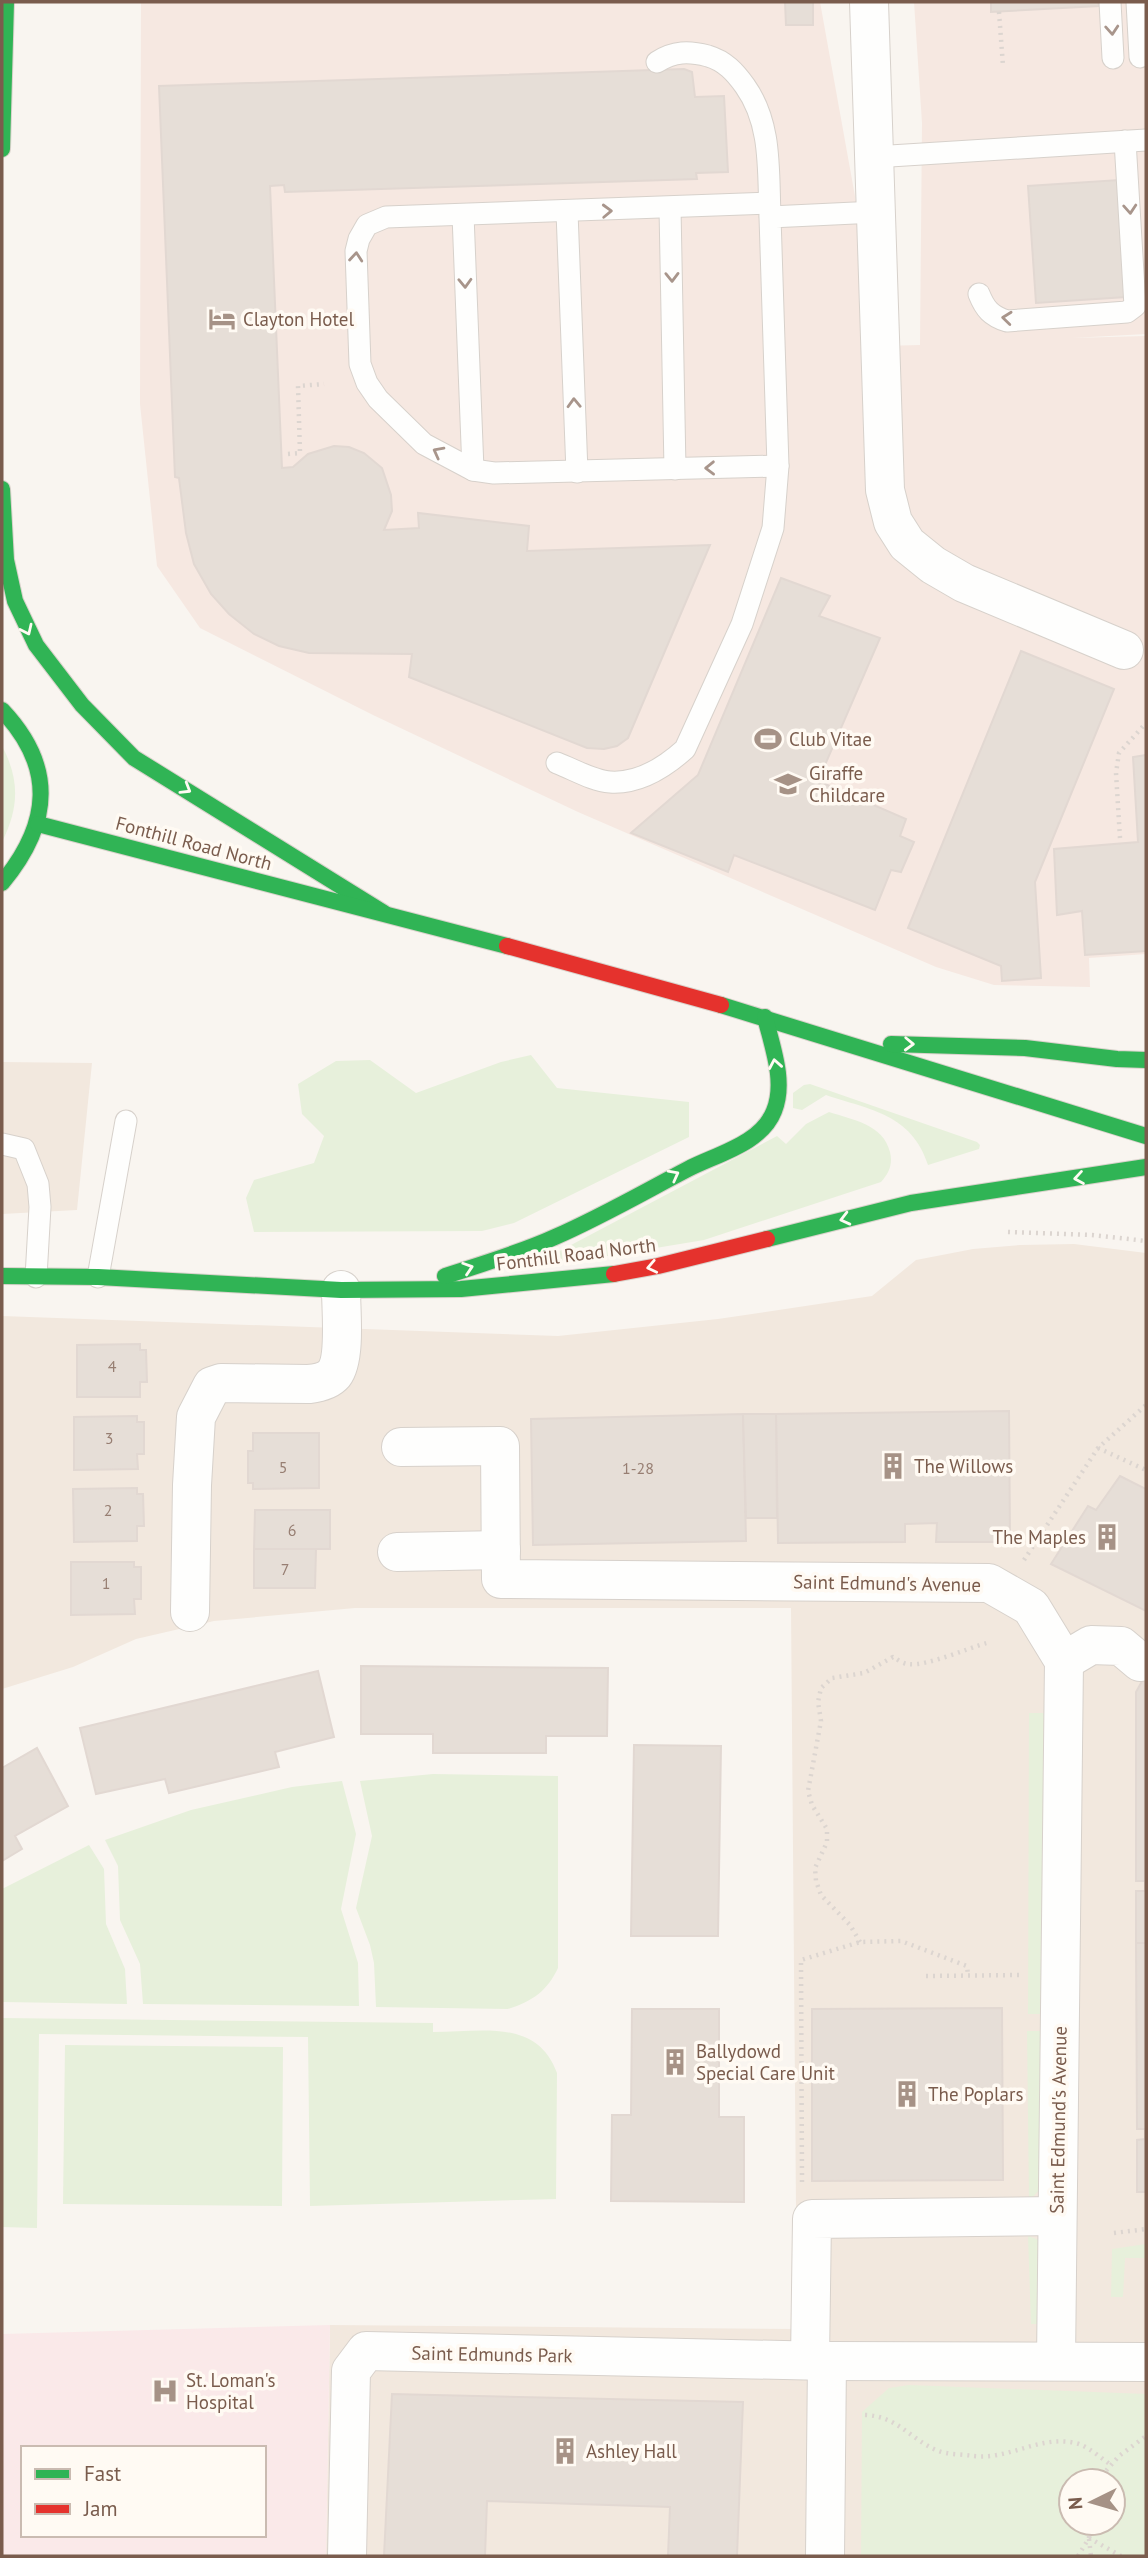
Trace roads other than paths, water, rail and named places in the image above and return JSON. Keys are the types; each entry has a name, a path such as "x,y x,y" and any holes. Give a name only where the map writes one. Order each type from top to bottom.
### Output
{"main road":[{"path":"2,149 6,2"},
{"path":"2,489 14,600 34,644 104,728 134,758 384,913"},
{"path":"2,710 31,748 38,769 41,797 38,824 29,849 2,883"},
{"name":"Fonthill Road North","path":"38,824 384,913 765,1017 1146,1136"},
{"path":"402,1289 506,1256 571,1230 759,1132 774,1111 777,1089 776,1070 765,1017"},
{"path":"840,1042 1025,1048 1146,1060"},
{"name":"Fonthill Road North","path":"2,1276 98,1277 341,1290 461,1289 616,1274 911,1203 1146,1167"}],"street":[{"path":"869,2 885,490 893,522 907,544 933,565 964,583 1124,650"},
{"path":"190,1612 191,1485 196,1417 201,1406 212,1386 221,1383 309,1384 322,1382 333,1375 340,1355 341,1290"},
{"name":"Saint Edmund's Avenue","path":"401,1447 500,1446 501,1580 989,1583 1031,1607 1064,1661 1056,2361"},
{"path":"397,1552 501,1550"},
{"path":"1064,1661 1091,1645 1121,1646 1140,1662"},
{"path":"825,2556 827,2414 819,2360 812,2219 1057,2216"},
{"name":"Saint Edmunds Park","path":"347,2556 351,2371 366,2351 819,2360 1146,2362"}],"lane":[{"path":"1110,2 1113,58"},
{"path":"1137,2 1140,57"},
{"path":"557,763 607,782 619,782 650,773 671,762 685,749 742,624 773,528 778,467 767,138 760,110 737,74 720,60 692,52 667,56 657,62"},
{"path":"874,157 1136,141 1135,306 1127,312 1007,321 996,317 985,308 979,294"},
{"path":"670,208 676,468"},
{"path":"778,467 494,473 473,470 424,444 377,399 360,364 355,270 359,239 367,225 386,216 670,208 876,212"},
{"path":"567,212 577,471"},
{"path":"463,215 473,470"},
{"path":"98,1277 127,1121"},
{"path":"2,1144 24,1149 38,1184 40,1207 36,1277"}],"place":[{"name":"Clayton Hotel","path":"222,319"},
{"name":"Club Vitae","path":"768,739"},
{"name":"Giraffe Childcare","path":"788,784"},
{"name":"The Willows","path":"893,1466"},
{"name":"The Maples","path":"1107,1537"},
{"name":"Ballydowd Special Care Unit","path":"675,2062"},
{"name":"The Poplars","path":"907,2094"},
{"name":"St. Loman's Hospital","path":"165,2391"},
{"name":"Ashley Hall","path":"565,2451"}]}
